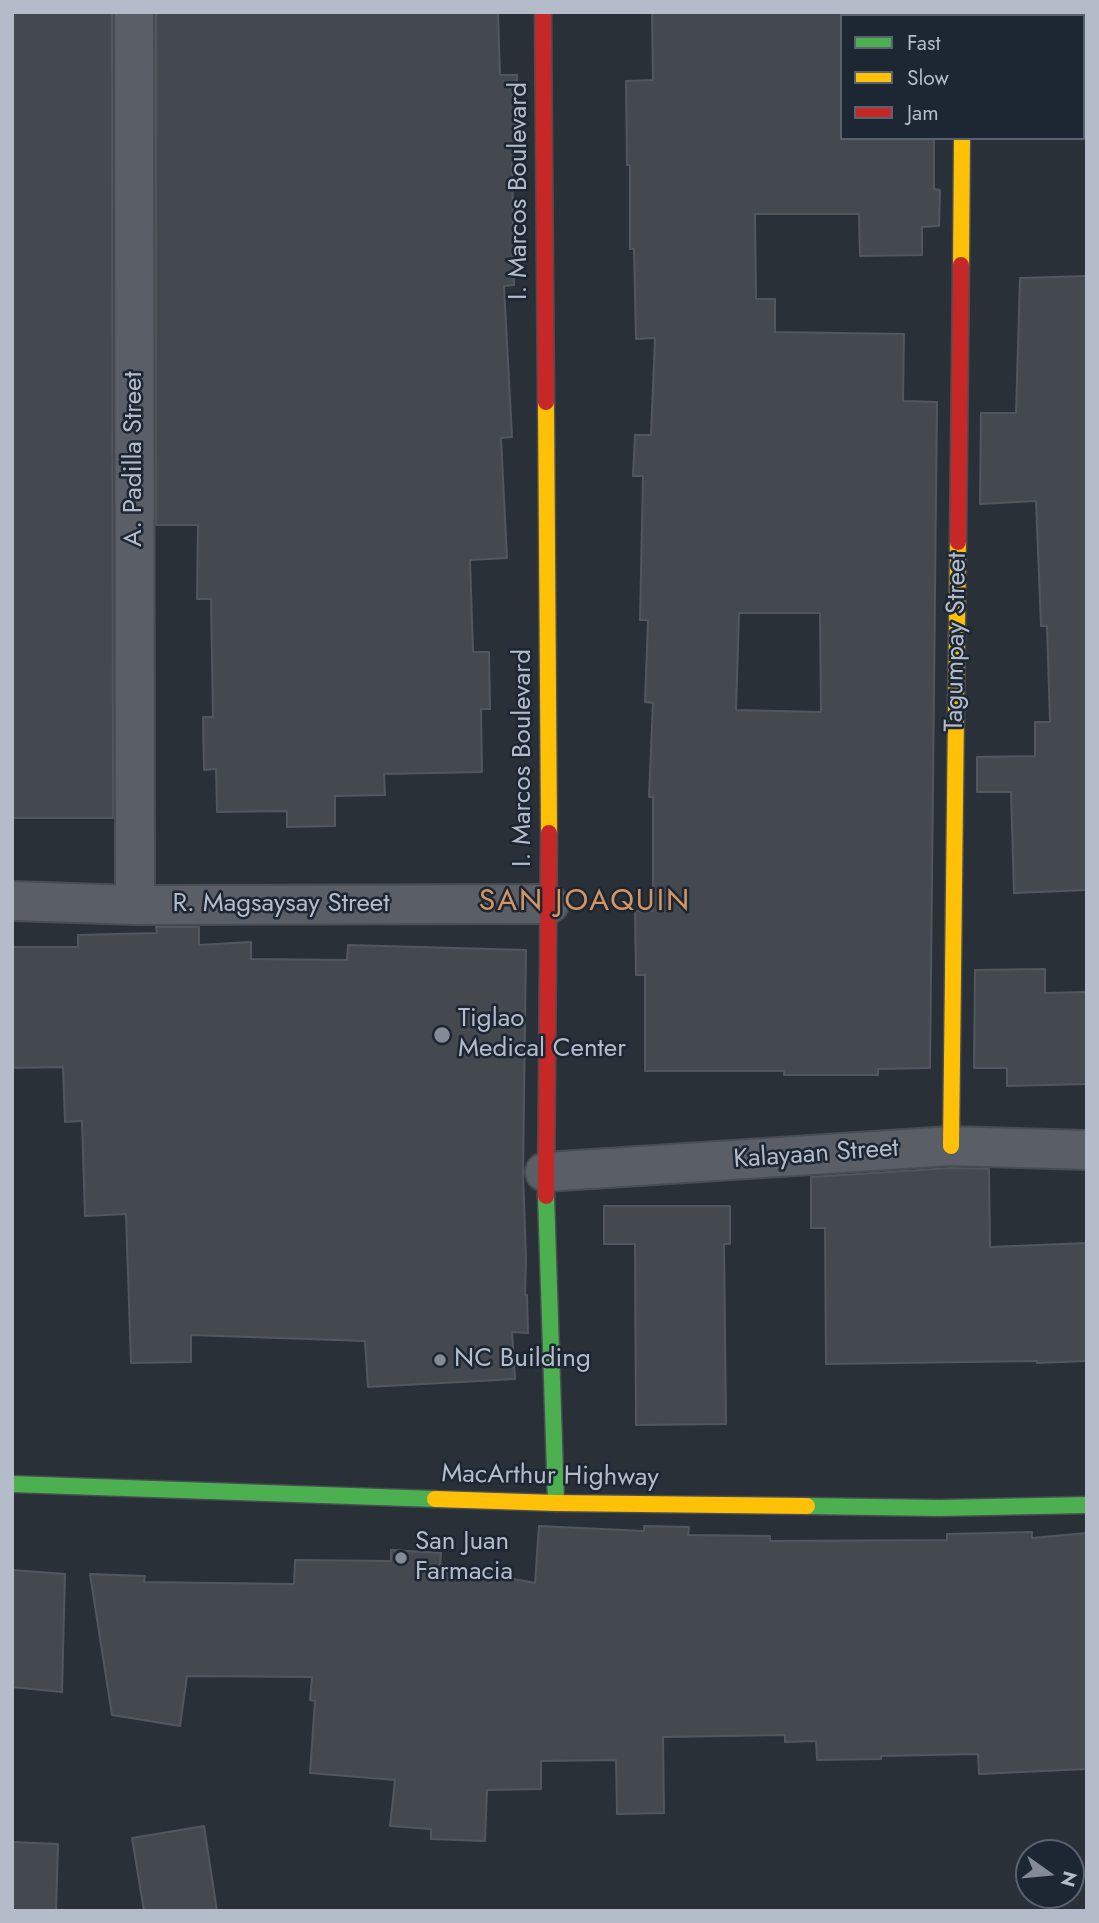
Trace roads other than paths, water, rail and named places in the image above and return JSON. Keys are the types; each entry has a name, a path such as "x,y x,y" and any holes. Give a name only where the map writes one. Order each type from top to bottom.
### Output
{"main road":[{"name":"I. Marcos Boulevard","path":"543,12 549,904 545,1172 556,1503"},
{"name":"Tagumpay Street","path":"951,1146 962,140"},
{"name":"MacArthur Highway","path":"12,1484 556,1503 939,1508 1087,1505"}],"street":[{"name":"A. Padilla Street","path":"134,12 135,905"},
{"name":"R. Magsaysay Street","path":"12,901 135,905 549,904"},
{"name":"Kalayaan Street","path":"545,1172 951,1146 1087,1150"}],"place":[{"name":"Tiglao Medical Center","path":"442,1035"},
{"name":"NC Building","path":"440,1360"},
{"name":"San Juan Farmacia","path":"401,1558"}],"district":[{"name":"SAN JOAQUIN","path":"585,903"}]}
